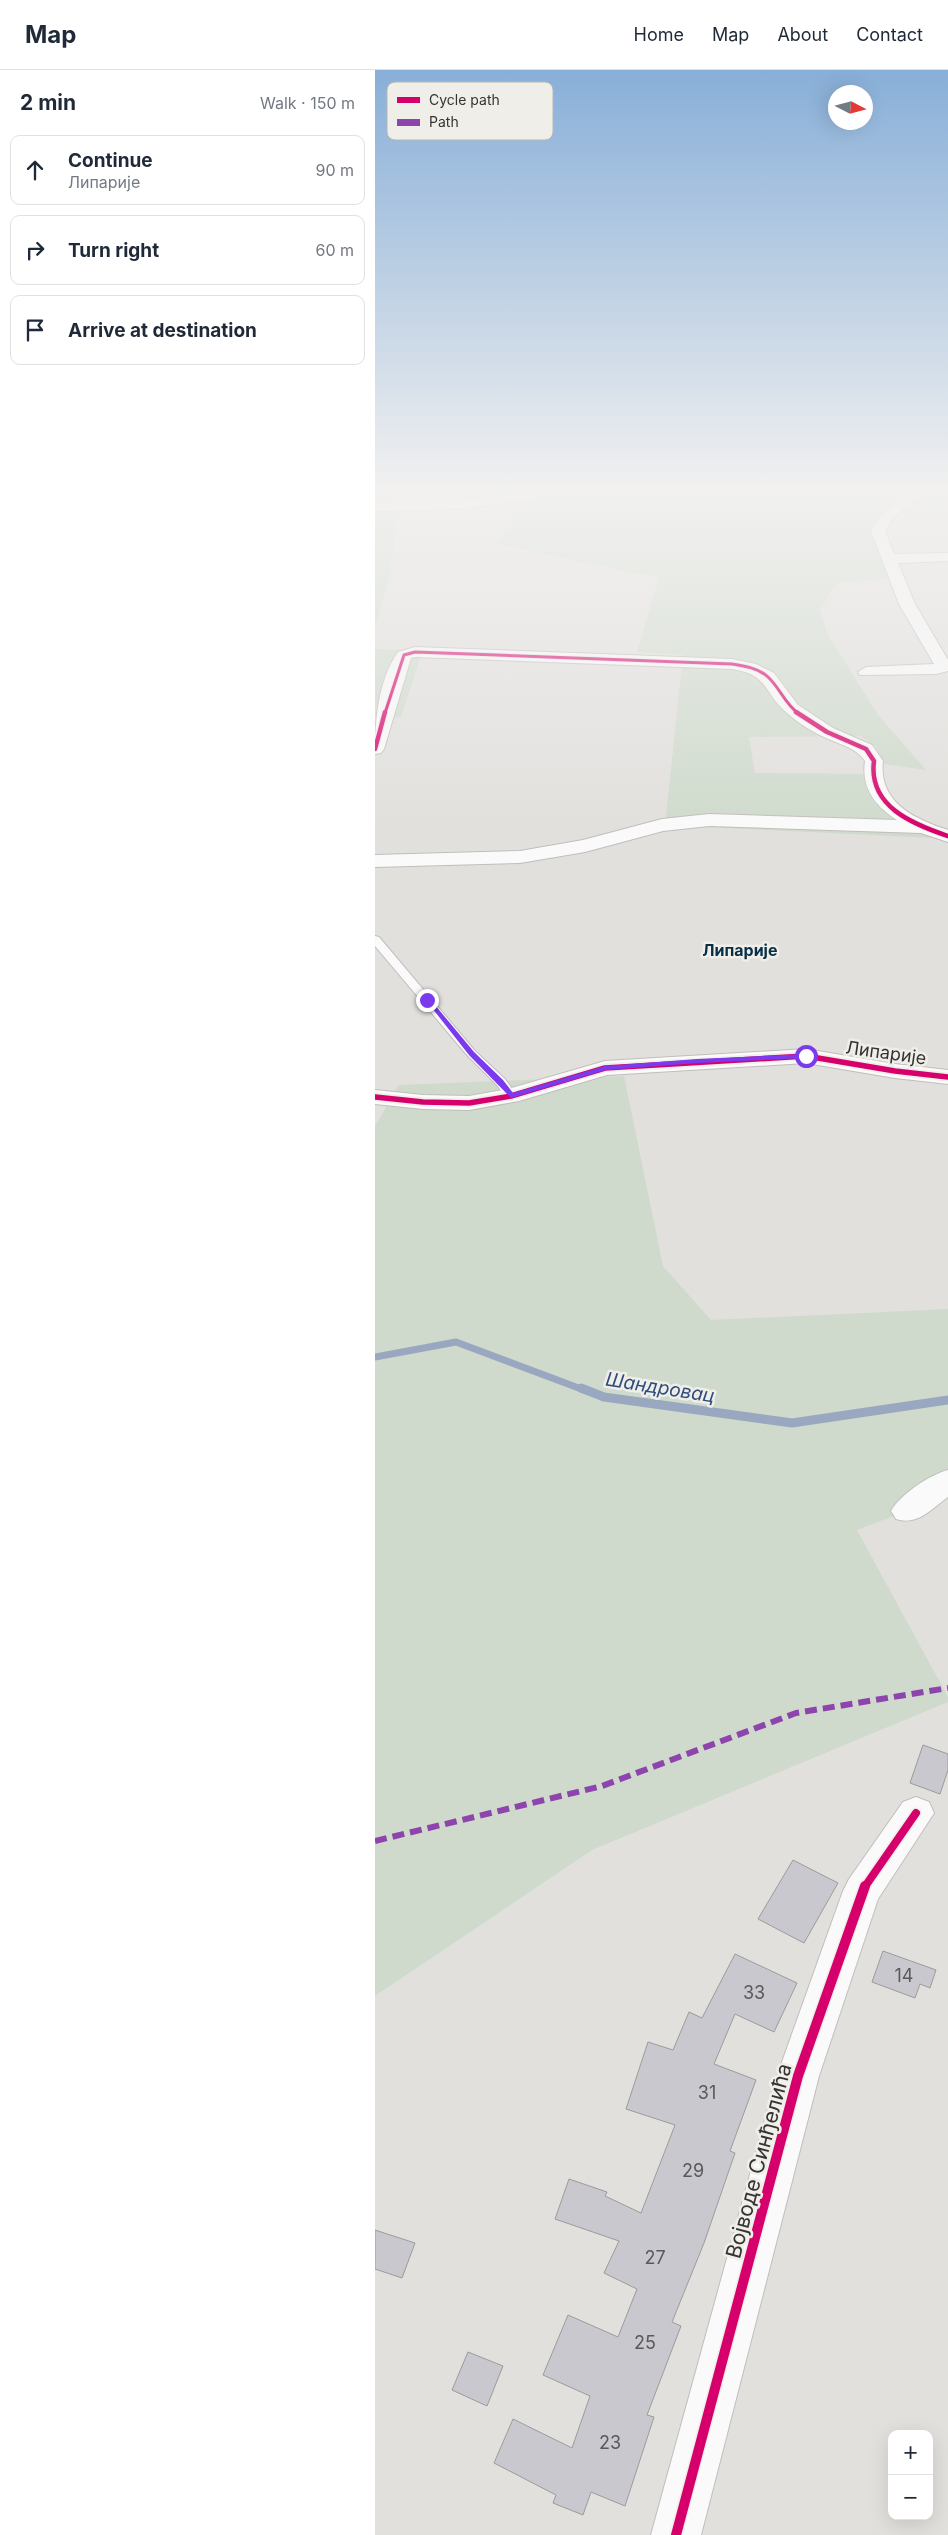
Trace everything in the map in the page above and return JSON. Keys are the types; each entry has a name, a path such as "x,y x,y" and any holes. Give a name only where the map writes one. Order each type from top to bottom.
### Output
{"street":[{"path":"866,672 936,669 943,666 906,602"},
{"path":"375,749 394,681 404,655 415,652 732,664 750,667 768,677 792,710 827,732 865,749 874,761 869,774 875,791 898,813 948,836"},
{"path":"375,861 521,857 585,846 662,825 709,820 928,828"},
{"name":"Липарије","path":"375,1097 423,1102 469,1103 511,1096 605,1068 796,1056 806,1056 895,1072 948,1077"},
{"path":"907,1511 948,1481"},
{"name":"Војводе Синђелића","path":"676,2535 798,2076 862,1891 916,1813"}],"lane":[{"path":"375,939 471,1053 501,1082 511,1096"}],"green space":[{"path":"375,602 382,602 375,625"},
{"path":"652,602 825,602 820,610 827,633 878,715 926,770 884,764 876,747 861,736 749,737 755,773 872,774 876,783 935,838 665,825 683,655 637,652"},
{"path":"375,649 423,650 401,717 375,719"},
{"path":"624,1076 663,1266 711,1320 948,1309 948,1495 857,1530 948,1697 948,1702 592,1850 375,1996 375,1126 399,1085"}],"building":[{"path":"923,1745 948,1754 948,1770 940,1794 910,1783"},
{"path":"793,1860 838,1883 804,1943 758,1919"},
{"path":"883,1951 936,1970 930,1988 920,1984 915,1998 872,1982"},
{"path":"735,1954 797,1983 774,2032 735,2014 714,2064 756,2080 730,2151 735,2153 704,2243 672,2322 681,2326 647,2415 654,2417 625,2506 591,2492 583,2515 553,2503 556,2495 494,2463 513,2419 572,2448 590,2396 543,2375 568,2315 618,2337 637,2289 604,2273 619,2241 555,2219 569,2179 607,2192 605,2196 641,2213 675,2125 626,2109 648,2042 673,2050 689,2012 702,2018"},
{"path":"375,2230 415,2243 402,2278 375,2269"},
{"path":"468,2352 503,2366 487,2406 452,2390"}],"waterway":[{"name":"Шандровац","path":"375,1357 456,1342 584,1390"},
{"name":"Шандровац","path":"581,1388 604,1397 792,1423 948,1400"}],"marked path":[{"path":"375,1841 602,1786 796,1713 948,1688"}],"cycle path":[{"path":"375,749 394,681 404,655 415,652 732,664 750,667 768,677 792,709 827,732 866,749 874,761 872,775 876,788 883,800 907,819 948,836"},
{"path":"375,1097 423,1102 469,1103 511,1096 605,1068 697,1061 806,1056 895,1071 948,1077"},
{"path":"676,2535 798,2076 862,1891 916,1813"}],"district":[{"name":"Липарије","path":"740,950"}],"route":[{"path":"427,1000 471,1053 501,1082 511,1096 605,1068 697,1061 806,1056"}]}
